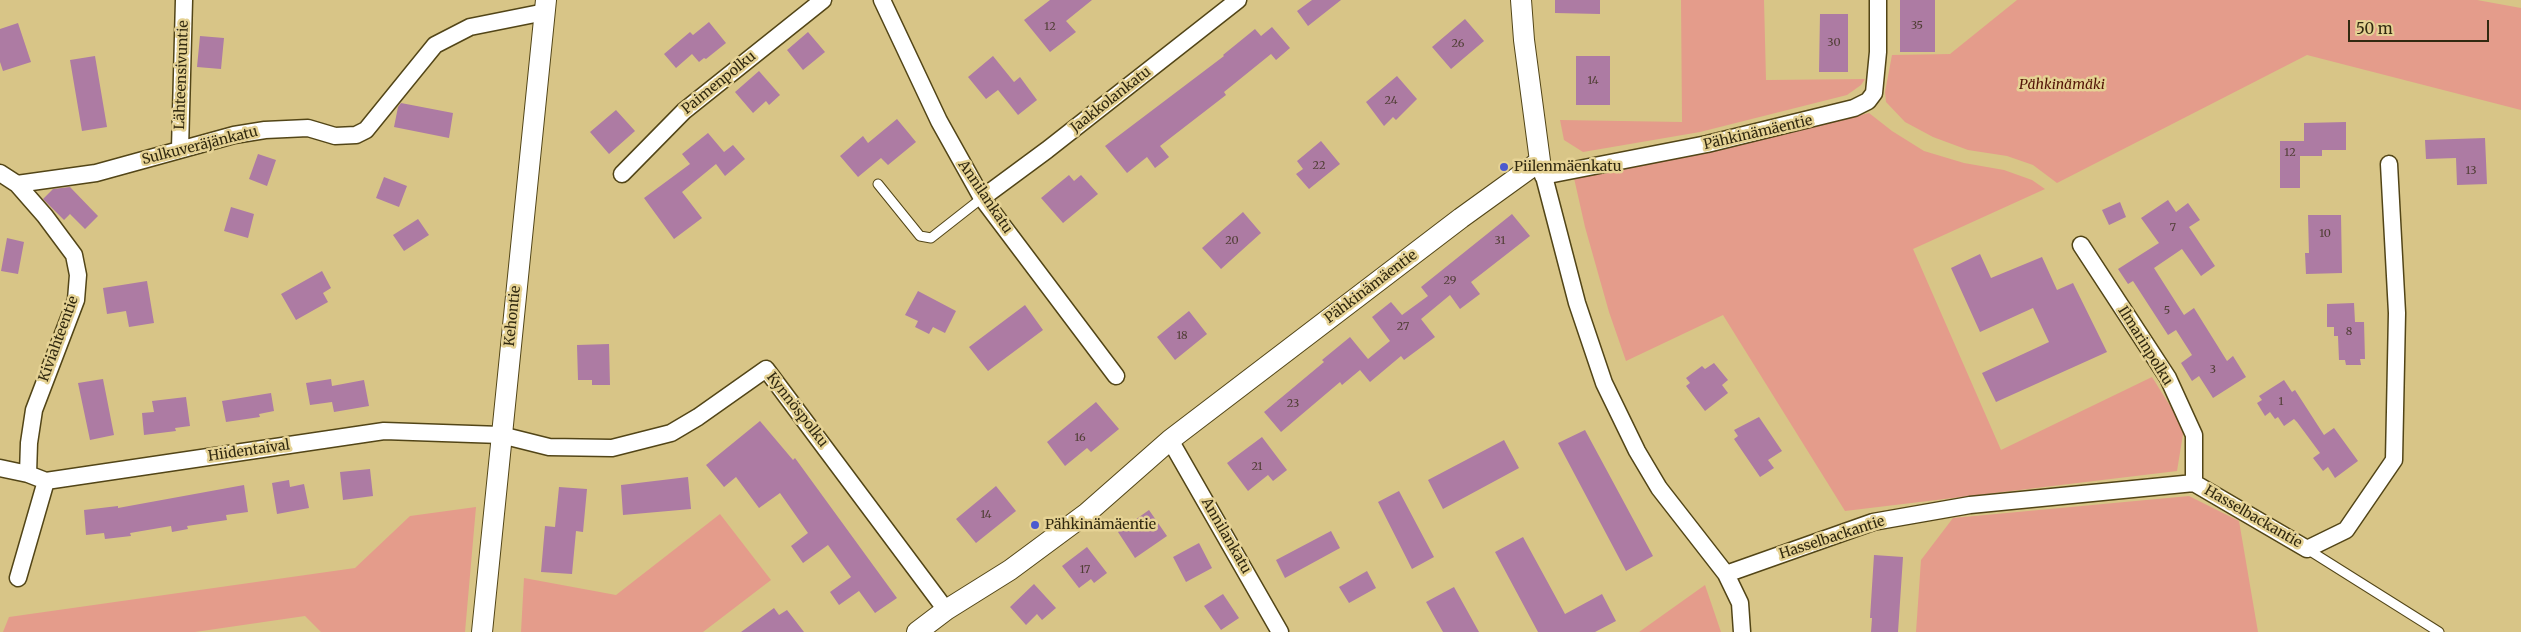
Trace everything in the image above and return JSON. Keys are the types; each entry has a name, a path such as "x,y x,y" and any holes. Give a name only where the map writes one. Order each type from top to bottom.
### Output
{"street":[{"name":"Lähteensivuntie","path":"180,149 184,0"},
{"name":"Paimenpolku","path":"622,174 684,111 823,0"},
{"name":"Annilankatu","path":"882,0 939,121 982,198 1116,376"},
{"name":"Jaakkolankatu","path":"982,198 1055,144 1238,0"},
{"path":"1521,0 1542,169 1578,303 1604,383 1616,410 1659,488 1726,574 1740,603 1742,632"},
{"name":"Pähkinämäentie","path":"916,632 946,610 1010,570 1086,513 1170,440 1461,218 1542,169 1707,144 1854,108 1868,101 1874,93 1878,52 1878,0"},
{"name":"Sulkuveräjänkatu","path":"17,184 96,173 180,149 265,130 308,128 335,136 356,136 372,124 435,45 470,27 546,6"},
{"name":"Kehontie","path":"482,632 546,6"},
{"name":"Hasselbackantie","path":"1726,574 1873,522 1970,505 2194,483 2307,549 2346,530 2394,460 2397,313 2389,164"},
{"name":"Kiviahteentie","path":"0,173 17,184 45,216 74,255 78,275 76,300 34,410 29,443 28,474"},
{"name":"Ilmarinpolku","path":"2080,245 2168,378 2194,435 2194,483"},
{"name":"Kynnöspolku","path":"501,435 557,447 589,449 635,444 671,433 698,417 766,369 946,610"},
{"name":"Hiidentaival","path":"0,468 28,474 46,481 384,431 501,435"},
{"name":"Annilankatu","path":"1170,440 1280,632"},
{"path":"18,578 46,481"}],"lane":[{"path":"878,184 920,236 932,238 982,198"},
{"path":"2307,549 2439,632"}],"green space":[{"path":"1681,0 1764,0 1766,80 1865,79 1861,85 1847,95 1700,132 1583,152 1564,140 1560,120 1682,122"},
{"name":"Pähkinämäki","path":"2017,0 2477,0 2521,8 2521,110 2307,55 2057,183 2033,165 2007,156 1968,150 1933,137 1905,122 1886,102 1885,92 1892,55 1950,54"},
{"path":"1869,113 1892,131 1924,151 1964,163 2004,170 2032,180 2045,189 1913,249 2001,450 2152,377 2184,428 2177,471 1845,511 1723,315 1626,361 1609,312 1585,227 1574,178 1656,163"},
{"path":"2189,496 2239,521 2258,632 1916,632 1921,560 1953,518"},
{"path":"476,507 465,632 321,632 305,616 195,632 3,632 9,617 355,568 410,516"},
{"path":"720,514 771,580 703,632 521,632 524,578 616,595"},
{"path":"1705,585 1721,632 1639,632"}],"building":[{"path":"1050,0 1092,0 1066,21 1076,32 1050,52 1024,20"},
{"path":"1312,0 1341,0 1308,26 1297,11"},
{"path":"1555,0 1600,0 1600,14 1555,13"},
{"path":"1900,0 1935,0 1935,52 1900,52"},
{"path":"1820,14 1848,14 1848,72 1819,72"},
{"path":"1465,19 1484,41 1451,69 1432,47"},
{"path":"709,22 726,43 706,59 704,58 699,62 692,54 676,68 664,54 690,32 693,35"},
{"path":"18,23 31,62 3,71 0,62 0,29"},
{"path":"1272,27 1290,48 1276,60 1271,54 1224,92 1226,95 1160,146 1169,157 1155,168 1147,157 1127,173 1105,146 1224,56 1255,29 1261,36"},
{"path":"808,32 825,52 803,70 787,50"},
{"path":"200,36 224,38 221,69 197,67"},
{"path":"95,56 107,127 82,131 70,60"},
{"path":"993,56 1014,82 1020,77 1037,100 1018,115 998,90 986,99 968,77"},
{"path":"1576,56 1610,56 1610,105 1576,105"},
{"path":"759,71 780,95 769,105 766,101 753,113 735,92"},
{"path":"1397,76 1417,99 1396,120 1393,117 1384,126 1366,102"},
{"path":"401,103 453,113 449,138 394,127 398,107"},
{"path":"616,110 635,131 609,154 590,132"},
{"path":"897,119 916,142 888,165 881,158 858,177 840,156 863,136 868,143"},
{"path":"2346,122 2346,150 2322,150 2322,156 2300,156 2300,188 2280,188 2280,141 2304,141 2304,123"},
{"path":"708,133 724,152 733,145 745,159 725,176 716,164 682,192 702,218 674,239 644,198 690,164 682,154"},
{"path":"2485,138 2487,184 2457,185 2456,158 2426,159 2425,140"},
{"path":"1321,141 1340,164 1309,189 1296,174 1303,169 1297,161"},
{"path":"258,154 276,160 267,186 249,179"},
{"path":"1069,175 1074,181 1081,175 1098,194 1063,223 1041,198"},
{"path":"384,177 407,186 399,207 376,198"},
{"path":"70,187 98,216 85,229 70,214 64,220 43,199 53,189"},
{"path":"2168,200 2176,212 2188,203 2200,220 2189,227 2215,266 2201,276 2182,249 2154,268 2184,315 2194,308 2227,361 2233,356 2246,377 2213,398 2199,376 2192,381 2181,363 2192,355 2176,330 2168,335 2133,281 2128,284 2118,269 2159,243 2141,218"},
{"path":"2120,202 2126,217 2109,225 2102,210"},
{"path":"231,207 254,214 248,238 224,231"},
{"path":"1243,212 1261,233 1221,269 1202,248"},
{"path":"1512,214 1530,236 1471,282 1480,294 1460,309 1450,295 1421,319 1435,337 1404,360 1401,356 1370,382 1360,370 1342,385 1340,382 1281,432 1264,412 1324,362 1322,360 1350,337 1368,359 1390,341 1372,317 1391,302 1402,315 1428,296 1421,287"},
{"path":"2308,215 2341,215 2342,273 2306,274 2305,253 2309,253"},
{"path":"418,219 429,235 404,251 393,235"},
{"path":"7,238 24,242 18,274 1,271"},
{"path":"1980,254 1991,278 2042,257 2057,290 2073,283 2107,352 1996,402 1982,373 2049,342 2033,308 1980,332 1951,268"},
{"path":"322,271 331,288 323,293 328,302 296,320 281,294"},
{"path":"147,281 154,323 129,327 126,311 107,314 103,288"},
{"path":"918,291 956,311 945,333 933,327 929,334 915,327 918,321 905,315"},
{"path":"2354,303 2355,322 2364,322 2365,359 2360,359 2361,365 2346,365 2345,360 2339,360 2338,336 2334,336 2334,327 2327,327 2327,304"},
{"path":"1025,305 1043,330 988,371 969,347"},
{"path":"1189,311 1207,334 1175,360 1157,337"},
{"path":"609,344 610,385 592,385 592,380 578,380 577,345"},
{"path":"1714,363 1728,380 1722,385 1728,393 1705,411 1686,386 1690,383 1686,378 1702,366 1705,369"},
{"path":"103,379 114,435 90,440 78,383"},
{"path":"331,379 332,386 364,380 369,406 334,412 332,402 310,405 306,383"},
{"path":"2284,380 2292,392 2295,390 2324,435 2334,428 2358,461 2335,478 2328,467 2323,471 2313,458 2320,453 2294,419 2284,426 2278,417 2275,419 2270,412 2265,416 2257,403 2262,400 2259,396"},
{"path":"271,393 274,411 259,414 260,417 226,422 222,401"},
{"path":"186,397 190,426 175,428 176,431 144,435 142,413 154,412 152,401"},
{"path":"1096,402 1119,429 1091,452 1087,448 1065,466 1047,442"},
{"path":"1759,417 1782,451 1768,460 1774,468 1760,477 1734,439 1738,436 1734,430"},
{"path":"760,421 793,460 795,458 897,598 875,613 859,591 839,605 830,592 851,577 828,545 803,563 791,546 808,533 780,493 759,508 736,477 724,487 706,465"},
{"path":"1585,430 1653,556 1626,571 1558,443"},
{"path":"1262,437 1287,470 1273,481 1268,475 1248,491 1227,463"},
{"path":"1504,440 1519,468 1443,509 1428,480"},
{"path":"370,469 373,496 343,500 340,472"},
{"path":"688,477 691,509 623,515 621,485"},
{"path":"289,480 290,487 304,484 309,508 277,514 272,483"},
{"path":"244,485 248,512 226,515 227,520 187,526 188,529 172,532 171,526 130,533 131,536 105,539 104,533 86,535 84,510 118,506 118,508"},
{"path":"996,486 1016,511 976,543 956,519"},
{"path":"559,487 587,489 583,532 576,531 572,574 541,572 545,526 555,527"},
{"path":"1399,491 1434,557 1412,569 1378,502"},
{"path":"1149,510 1167,536 1135,558 1118,532"},
{"path":"1331,531 1340,548 1285,578 1276,560"},
{"path":"1523,537 1565,614 1602,594 1616,621 1595,632 1538,632 1495,552"},
{"path":"1199,543 1212,568 1186,582 1173,557"},
{"path":"1087,547 1107,573 1094,583 1091,579 1079,588 1062,566"},
{"path":"1874,555 1903,557 1898,632 1871,632 1872,618 1870,618"},
{"path":"1367,571 1376,588 1349,603 1339,587"},
{"path":"1034,584 1056,608 1042,620 1037,614 1026,625 1010,607"},
{"path":"1454,587 1479,632 1443,632 1426,602"},
{"path":"1223,594 1239,618 1221,630 1204,606"},
{"path":"774,608 779,615 787,610 804,632 741,632"}],"place":[{"name":"Piilenmäenkatu","path":"1504,167"},
{"name":"Pähkinämäentie","path":"1035,525"}]}
